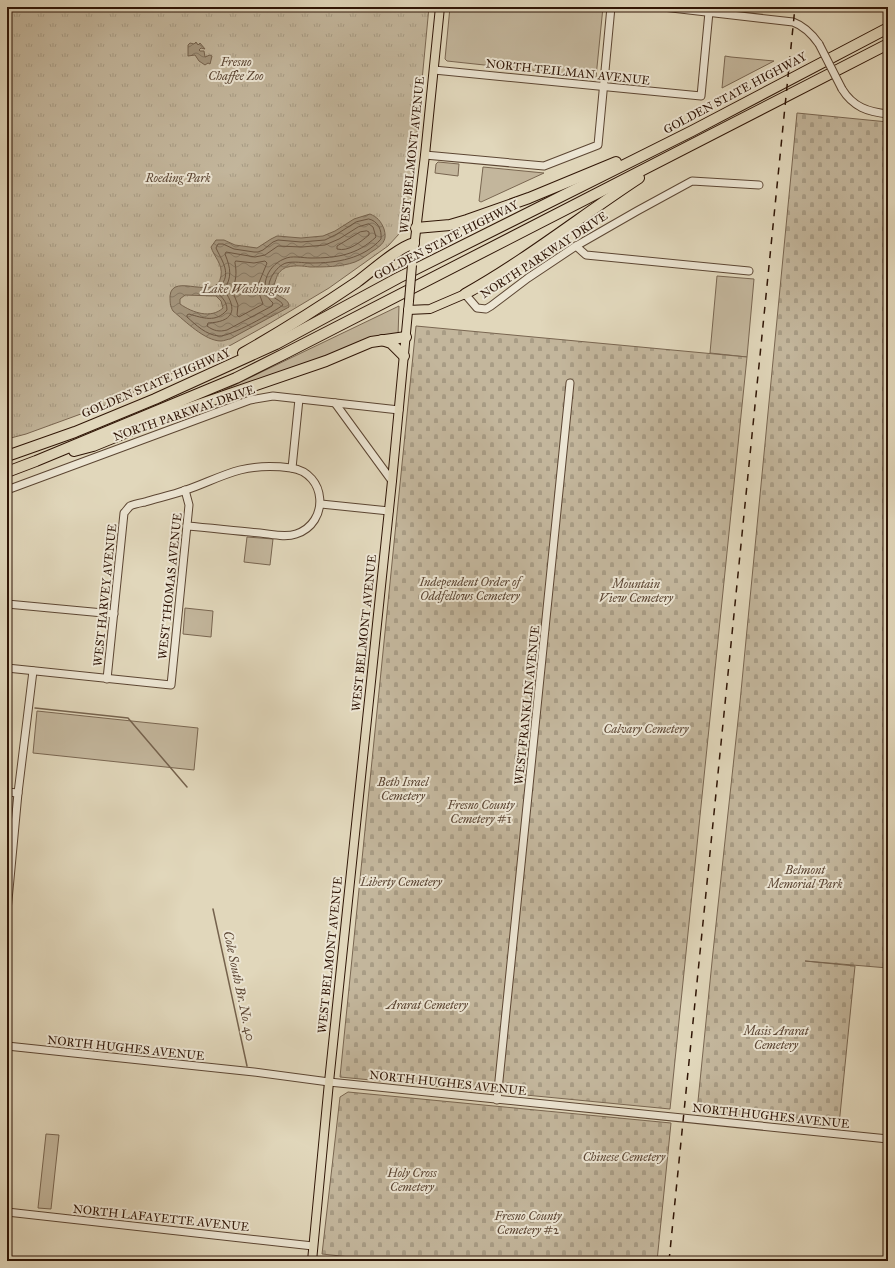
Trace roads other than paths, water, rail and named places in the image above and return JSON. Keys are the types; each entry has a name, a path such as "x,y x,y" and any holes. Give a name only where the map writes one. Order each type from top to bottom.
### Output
{"highway":[{"name":"GOLDEN STATE HIGHWAY","path":"7,456 75,432 155,399 276,344 398,278 692,131 886,29"},
{"path":"7,472 236,378 888,44"},
{"path":"416,228 450,225 467,220 529,198 692,131"},
{"path":"465,294 492,279 606,200 682,150"},
{"path":"205,377 230,360 271,337 330,300 398,251 414,243"},
{"path":"36,461 93,446 170,415 326,361 370,342 406,337"},
{"path":"382,340 391,343 404,356"},
{"path":"7,450 75,432"}],"main road":[{"name":"WEST BELMONT AVENUE","path":"312,1261 329,1082 389,511 414,243 425,155 440,7"},
{"name":"NORTH PARKWAY DRIVE","path":"408,305 430,309 465,294"}],"street":[{"path":"425,155 544,166 598,146 611,7"},
{"path":"663,7 793,22 810,32 819,44 842,89 849,99 859,107 871,112 888,114"},
{"name":"NORTH TEILMAN AVENUE","path":"434,70 701,96 709,12"},
{"name":"NORTH PARKWAY DRIVE","path":"465,294 475,307 479,309 486,309 528,278 576,246 637,210 692,181 759,186"},
{"path":"576,246 586,255 749,271"},
{"name":"WEST FRANKLIN AVENUE","path":"497,1100 570,383"},
{"name":"NORTH PARKWAY DRIVE","path":"7,490 250,400 273,396 399,410"},
{"path":"292,468 299,399"},
{"path":"335,403 392,481"},
{"path":"185,490 241,470 292,468 301,471 311,479 318,492 321,504 318,513 311,524 300,533 291,535 187,526"},
{"name":"WEST HARVEY AVENUE","path":"107,679 124,513 131,506 185,490"},
{"name":"WEST THOMAS AVENUE","path":"107,679 171,685 189,505 185,490"},
{"path":"321,504 389,511"},
{"path":"7,604 114,614"},
{"path":"7,668 107,679"},
{"path":"7,911 18,794 33,671"},
{"path":"7,792 18,794"},
{"name":"NORTH HUGHES AVENUE","path":"7,1046 254,1072 329,1082 497,1100 888,1139"},
{"name":"NORTH LAFAYETTE AVENUE","path":"7,1212 313,1246"}],"water":[{"path":"196,42 198,45 200,43 205,49 201,48 199,50 204,51 205,57 210,55 212,56 210,64 208,63 205,65 199,61 195,55 188,56 188,45"},
{"name":"Lake Washington","path":"370,214 375,216 383,226 385,232 385,238 381,245 361,259 350,264 327,267 293,266 284,268 278,274 274,291 286,300 289,307 230,339 221,341 208,338 189,325 173,311 170,304 170,296 173,289 178,286 204,288 212,287 218,284 221,276 221,268 211,247 216,240 224,240 235,245 257,248 277,236 301,238 323,236 335,231 354,219","holes":["185,295 216,296 221,301 223,308 213,313 202,314 180,304 180,299"]}],"waterway":[{"name":"Cole South Br. No. 40","path":"35,708 128,718 187,787"},
{"name":"Cole South Br. No. 40","path":"213,909 247,1066"}],"railway":[{"path":"669,1261 795,7"}],"park label":[{"name":"Fresno Chaffee Zoo","path":"236,69"},
{"name":"Roeding Park","path":"178,178"},
{"name":"Independent Order of Oddfellows Cemetery","path":"470,589"},
{"name":"Mountain View Cemetery","path":"636,591"},
{"name":"Calvary Cemetery","path":"646,729"},
{"name":"Beth Israel Cemetery","path":"403,789"},
{"name":"Fresno County Cemetery #1","path":"481,812"},
{"name":"Belmont Memorial Park","path":"805,877"},
{"name":"Liberty Cemetery","path":"401,882"},
{"name":"Ararat Cemetery","path":"427,1005"},
{"name":"Masis Ararat Cemetery","path":"776,1038"},
{"name":"Chinese Cemetery","path":"624,1157"},
{"name":"Holy Cross Cemetery","path":"412,1180"},
{"name":"Fresno County Cemetery #2","path":"528,1223"}]}
